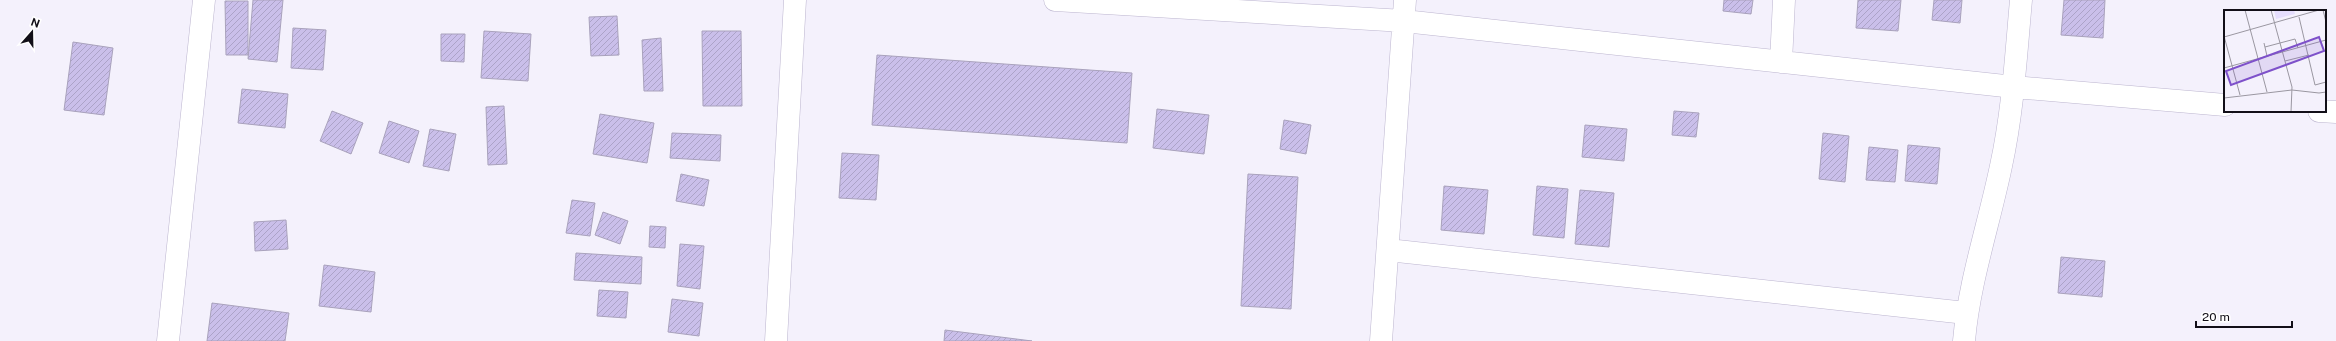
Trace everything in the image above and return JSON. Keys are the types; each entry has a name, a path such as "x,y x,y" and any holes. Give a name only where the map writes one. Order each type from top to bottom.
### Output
{"street":[{"path":"168,341 204,0"},
{"path":"776,341 795,0"},
{"path":"1055,0 1404,10 1781,62 2014,87 2224,104"},
{"path":"1781,62 1784,0"},
{"path":"1964,341 1966,313 2002,165 2014,87 2021,0"},
{"path":"1381,341 1404,10"},
{"path":"2326,111 2336,112"},
{"path":"1388,250 1966,313"}],"building":[{"path":"253,0 283,0 277,62 248,59"},
{"path":"1724,0 1753,0 1751,14 1723,11"},
{"path":"1858,0 1901,0 1898,31 1856,28"},
{"path":"1934,0 1962,0 1960,23 1932,20"},
{"path":"2064,0 2105,0 2103,38 2061,35"},
{"path":"225,1 248,1 248,55 226,55"},
{"path":"617,16 619,55 591,56 589,17"},
{"path":"293,28 326,30 323,70 291,68"},
{"path":"484,31 531,34 528,81 481,78"},
{"path":"702,31 741,31 742,106 703,106"},
{"path":"441,34 465,34 464,62 441,61"},
{"path":"661,38 663,91 644,91 642,40"},
{"path":"73,42 113,48 104,115 64,110"},
{"path":"877,55 1132,73 1127,143 872,125"},
{"path":"242,89 288,94 285,128 238,123"},
{"path":"504,106 507,164 488,165 486,107"},
{"path":"1157,109 1209,115 1204,154 1153,148"},
{"path":"332,111 363,123 351,154 320,141"},
{"path":"1674,111 1699,113 1696,137 1672,135"},
{"path":"600,114 654,123 647,163 593,154"},
{"path":"1284,120 1311,125 1306,154 1280,149"},
{"path":"389,121 419,131 409,163 379,153"},
{"path":"1585,125 1627,129 1624,161 1582,157"},
{"path":"430,129 456,134 449,171 423,166"},
{"path":"672,133 721,135 720,161 670,158"},
{"path":"1823,133 1849,136 1845,182 1819,179"},
{"path":"1908,145 1940,148 1937,184 1905,181"},
{"path":"1869,147 1898,150 1895,182 1866,180"},
{"path":"842,153 879,155 876,200 839,198"},
{"path":"681,174 709,180 704,206 676,201"},
{"path":"1248,174 1298,177 1291,309 1241,306"},
{"path":"1444,186 1488,190 1484,234 1441,230"},
{"path":"1537,186 1568,189 1564,238 1533,235"},
{"path":"1580,190 1614,193 1609,247 1575,244"},
{"path":"572,200 595,203 590,236 566,233"},
{"path":"603,212 628,221 620,244 595,235"},
{"path":"286,220 288,249 255,251 254,222"},
{"path":"650,226 666,227 665,248 649,247"},
{"path":"680,244 704,246 700,289 677,286"},
{"path":"576,253 642,257 641,284 574,280"},
{"path":"2061,257 2105,261 2102,297 2058,293"},
{"path":"324,265 375,272 371,312 319,306"},
{"path":"599,290 628,292 626,318 597,316"},
{"path":"672,299 703,303 699,336 668,332"},
{"path":"212,303 289,313 285,341 207,341"},
{"path":"945,330 1032,341 944,341"}]}
